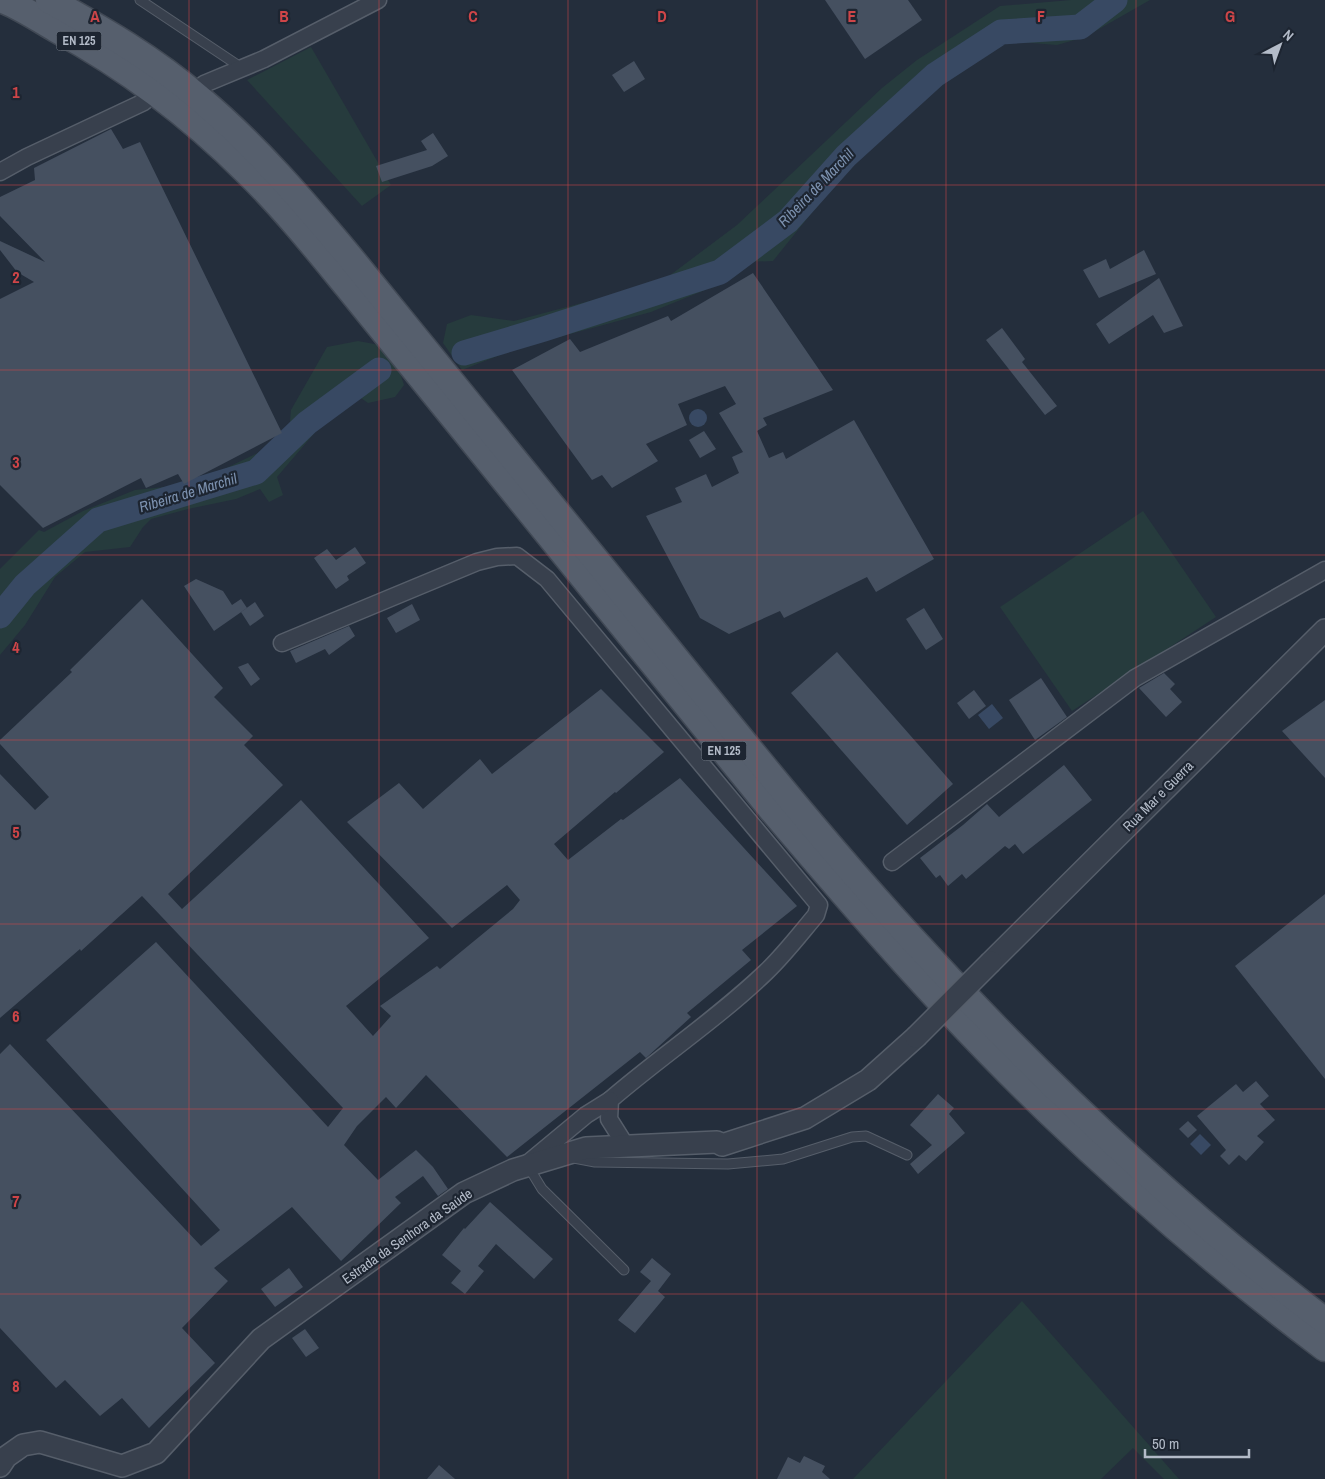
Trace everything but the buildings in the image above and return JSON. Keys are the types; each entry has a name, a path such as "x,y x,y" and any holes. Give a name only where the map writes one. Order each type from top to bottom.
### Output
{"main road":[{"name":"EN 125","path":"3,0 89,46 147,96"},
{"name":"EN 125","path":"49,0 100,28 148,59 240,135 297,194 752,752 910,936 978,1009 1104,1134 1206,1227 1325,1321"},
{"name":"EN 125","path":"188,92 214,140 249,173 295,224 772,810 843,894 916,974 1047,1110 1123,1182 1271,1308 1325,1348"},
{"path":"147,96 188,92"}],"street":[{"path":"188,92 264,59 378,0"},
{"path":"0,172 147,96"},
{"path":"282,643 477,562 497,557 517,556 546,579 819,905 816,916 767,971 724,1009 650,1065 610,1100 586,1115 526,1166"},
{"path":"892,862 1135,678 1325,570"},
{"name":"Rua Mar e Guerra","path":"916,1037 1325,630"},
{"name":"Estrada da Senhora da Saúde","path":"0,1466 6,1457 23,1445 40,1442 122,1466 156,1453 261,1339 464,1193 513,1170 586,1148 717,1142 722,1145 804,1118 868,1080 916,1037"},
{"path":"610,1100 609,1119 626,1146"}],"lane":[{"path":"140,0 242,68"},
{"path":"558,1156 595,1162 728,1164 783,1159 852,1136 866,1136 907,1155"},
{"path":"526,1166 542,1189 624,1270"}],"green space":[{"path":"1071,0 1150,0 1085,37 1057,45 1005,41 933,85 843,174 773,261 744,262 705,290 651,312 515,349 462,370 443,343 447,324 471,315 514,321 661,282 737,225 882,88 917,60 1000,6"},
{"path":"311,47 391,185 362,206 247,80"},
{"path":"358,341 385,346 404,385 395,397 368,403 358,396 329,416 277,477 283,495 269,502 260,489 236,499 151,519 143,527 130,547 85,552 55,577 25,625 0,655 0,569 39,530 44,532 83,511 135,490 193,484 268,448 289,433 291,410 327,347"},
{"path":"1143,511 1216,617 1072,711 1000,607"},
{"path":"1022,1301 1179,1479 1164,1479 1133,1448 1101,1479 853,1479"}],"water":[{"path":"698,409 704,412 707,418 704,424 698,427 692,424 689,418 692,412"},
{"path":"992,704 1003,718 989,729 978,715"},
{"path":"1200,1134 1211,1145 1201,1155 1190,1144"}],"waterway":[{"name":"Ribeira de Marchil","path":"464,353 720,272 788,221 846,156 935,75 1001,32 1080,27 1115,0"},
{"name":"Ribeira de Marchil","path":"0,616 25,585 98,520 256,472 307,423 379,370"}]}
